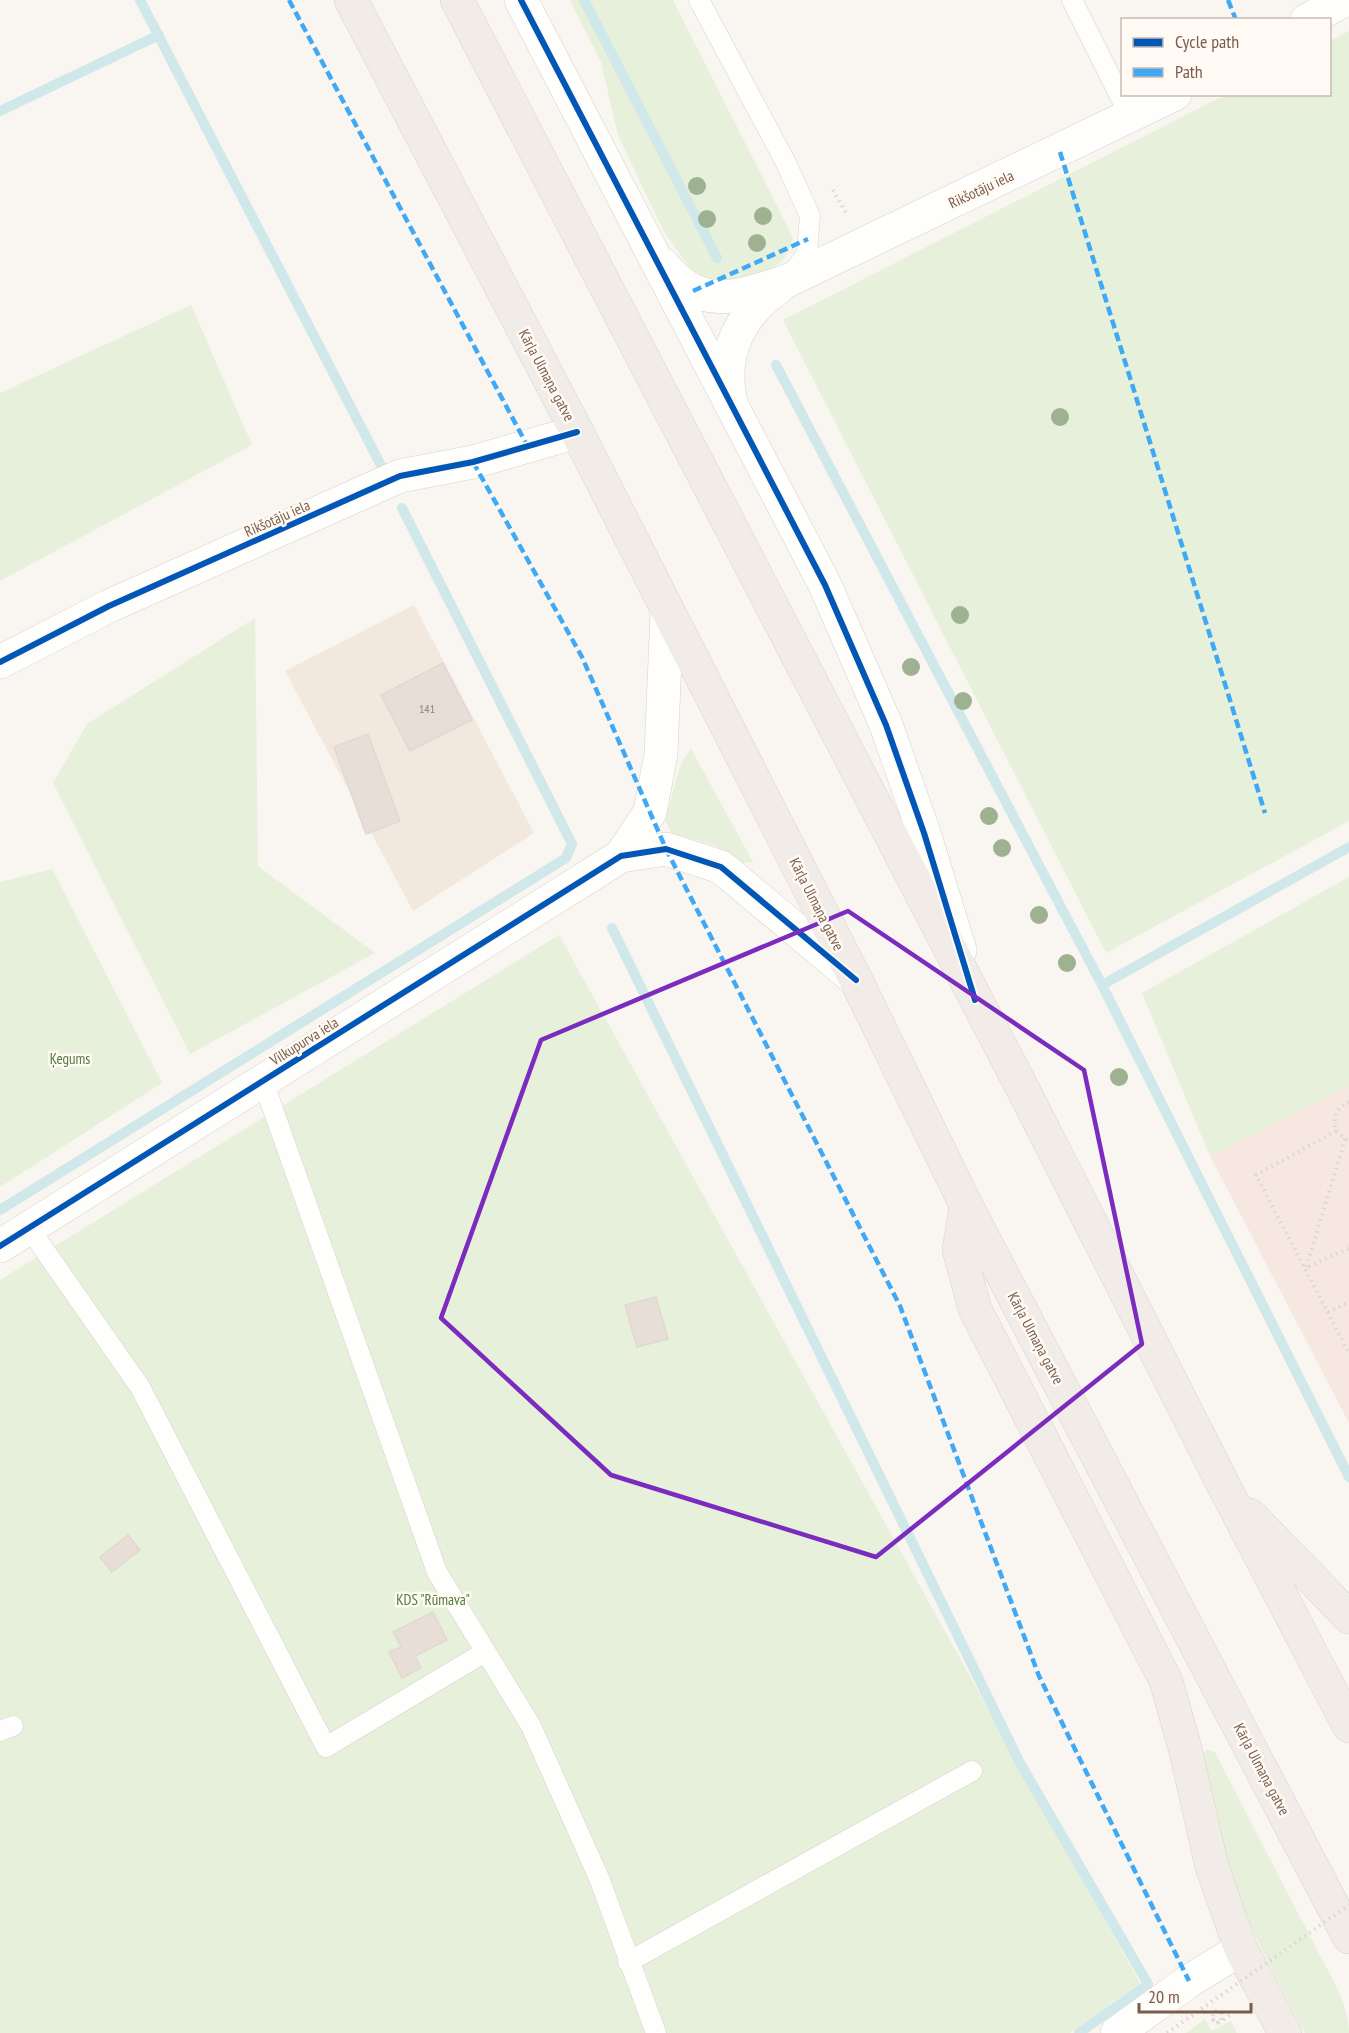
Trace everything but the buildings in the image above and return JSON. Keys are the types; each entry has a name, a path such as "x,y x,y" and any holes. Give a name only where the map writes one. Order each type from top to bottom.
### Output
{"highway":[{"name":"Kārļa Ulmaņa gatve","path":"351,0 577,432 667,613 856,980 966,1205 1349,1937"},
{"path":"457,0 1349,1726"},
{"path":"966,1205 959,1250 975,1309 1166,1681 1185,1748 1212,1867 1241,1949 1285,2033"},
{"path":"1226,1490 1349,1617"}],"street":[{"path":"521,0 825,585 886,725 924,832 975,1000"},
{"path":"1311,18 1345,0"},
{"name":"Rikšotāju iela","path":"787,281 1171,96"},
{"path":"647,245 673,278 705,296 721,298 748,294 787,281"},
{"path":"733,410 727,372 735,338 743,321 759,300 787,281"},
{"name":"Rikšotāju iela","path":"0,662 109,606 400,476 473,462 577,432"},
{"path":"621,856 651,812 662,754 667,613"},
{"path":"621,856 666,849 721,867 856,980"},
{"name":"Vilkupurva iela","path":"0,1246 621,856"},
{"path":"1117,2033 1189,1981 1241,1949"}],"lane":[{"path":"699,0 785,161 810,216 807,253 787,281"},
{"path":"1072,0 1130,116"},
{"path":"263,1081 436,1572 531,1726 599,1878 656,2033"},
{"path":"30,1228 140,1387 326,1747 486,1652"},
{"path":"628,1962 972,1771"}],"path":[{"path":"833,189 863,245"},
{"path":"1336,1131 1336,1113 1349,1102"},
{"path":"1306,1269 1347,1140 1336,1131"},
{"path":"1336,1131 1256,1174 1349,1353"},
{"path":"1306,1269 1349,1248"},
{"path":"1328,1312 1349,1302"},
{"path":"1167,2033 1349,1905"},
{"path":"1212,2019 1216,2023 1237,2010"}],"highlighted area":[{"path":"848,911 1084,1070 1142,1344 876,1557 611,1475 441,1318 541,1040"}],"shaded area":[{"path":"414,605 534,833 413,911 285,671"},
{"path":"1349,1086 1349,1423 1210,1156"}],"green space":[{"path":"570,0 673,0 793,238 789,251 774,267 751,277 714,285 690,268 663,230 618,135 601,62"},
{"path":"1349,31 1349,821 1106,953 783,320 1223,96 1331,96 1331,40"},
{"path":"191,305 252,445 0,581 0,393"},
{"path":"255,618 258,866 375,953 190,1054 53,783 87,724"},
{"path":"691,749 753,862 744,863 716,846 672,833 664,819 678,773"},
{"name":"Ķegums","path":"52,869 162,1083 0,1187 0,882"},
{"path":"1349,877 1349,1086 1210,1156 1142,993"},
{"name":"KDS \"Rūmava\"","path":"559,935 1140,1983 1070,2033 0,2033 0,1280"},
{"path":"1206,1750 1215,1752 1335,1983 1345,2008 1349,2033 1305,2033 1268,1961 1247,1917 1227,1858 1201,1757"},
{"path":"1205,2019 1211,2031 1231,2021 1237,2033 1186,2033"}],"waterway":[{"path":"140,0 387,477"},
{"path":"584,0 717,258"},
{"path":"0,111 159,35"},
{"path":"776,365 1102,985 1349,1477"},
{"path":"0,1210 566,858 572,844 402,508"},
{"path":"1102,985 1349,847"},
{"path":"612,928 1020,1763 1148,1984 1079,2033"}],"marked path":[{"path":"289,0 528,447"},
{"path":"1228,0 1235,18"},
{"path":"1060,152 1265,813"},
{"path":"693,291 808,239"},
{"path":"473,462 582,657 666,849 900,1306 1039,1676 1189,1981"}],"cycle path":[{"path":"521,0 825,585 886,725 924,833 975,1000"},
{"path":"0,662 109,606 400,476 473,462 577,432"},
{"path":"0,1246 621,856 666,849 721,867 856,980"}]}
